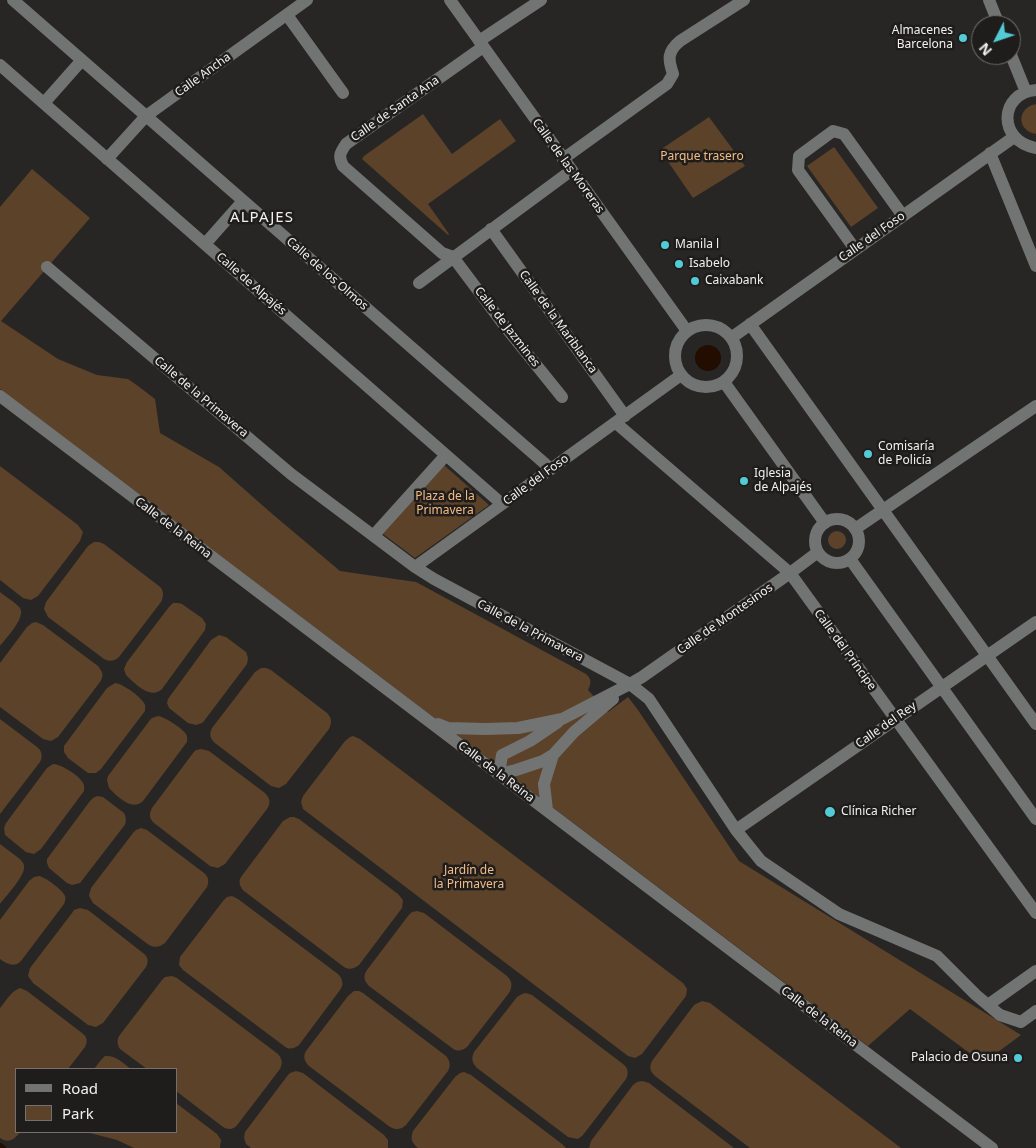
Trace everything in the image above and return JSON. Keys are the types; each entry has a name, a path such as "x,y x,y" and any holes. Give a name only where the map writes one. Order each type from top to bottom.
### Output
{"street":[{"name":"Calle de los Olmos","path":"13,0 551,469"},
{"name":"Calle Ancha","path":"107,159 146,116 307,0"},
{"name":"Calle de las Moreras","path":"450,0 688,331"},
{"path":"481,44 541,0"},
{"path":"563,159 667,84 673,74 669,62 672,48 744,0"},
{"path":"990,0 995,15"},
{"path":"287,15 343,93"},
{"name":"Calle de Santa Ana","path":"453,257 442,253 343,166 340,160 340,152 346,144 481,44"},
{"path":"44,103 82,60"},
{"path":"1017,65 1031,91 1018,96 1012,103 1008,111 1009,129 1020,142 1036,148"},
{"name":"Calle de Alpajés","path":"2,72 44,103 502,504"},
{"path":"855,249 798,170 799,156 834,131 844,134 903,216"},
{"name":"Calle del Foso","path":"731,338 1014,137"},
{"path":"990,153 1036,266"},
{"path":"419,283 572,170"},
{"path":"204,244 243,201"},
{"name":"Calle de la Mariblanca","path":"491,229 621,419"},
{"name":"Calle de Jazmines","path":"453,257 504,325 562,397"},
{"name":"Calle de la Primavera","path":"47,267 291,474 415,566 434,579 630,684 650,699 736,830 761,861 839,914 937,956 976,995 1000,1015 1021,1022 1036,1011"},
{"path":"750,324 1036,724"},
{"path":"707,325 717,327 726,332 731,338 736,349 737,358 731,375 724,382 706,388 688,382 681,375 675,357 676,347 688,331 697,326 707,325"},
{"name":"Calle del Foso","path":"415,566 681,375"},
{"path":"724,382 825,524"},
{"name":"Calle de la Reina","path":"0,396 992,1148"},
{"path":"855,529 1036,406"},
{"name":"Calle del Príncipe","path":"621,419 790,573 1036,914"},
{"path":"374,535 446,455"},
{"path":"837,519 844,520 855,529 859,542 855,555 843,562 836,563 822,558 818,552 816,539 820,528 831,520 837,519"},
{"name":"Calle de Montesinos","path":"630,684 562,719 530,741 502,755 499,774 516,770 553,755 574,732 630,684 818,552"},
{"path":"850,559 1036,819"},
{"name":"Calle del Rey","path":"736,830 1036,622"},
{"name":"Calle de Montesinos","path":"428,720 448,728 485,729 518,728 562,719"},
{"name":"Calle de Montesinos","path":"547,810 544,784 553,755"},
{"path":"988,1005 1036,971"}],"green space":[{"path":"1036,104 1036,134 1025,129 1021,119 1022,114 1029,106"},
{"path":"423,114 452,154 500,119 516,141 428,204 448,235 362,159"},
{"name":"Parque trasero","path":"709,117 745,166 693,198 660,150"},
{"path":"834,147 878,208 851,227 807,166"},
{"path":"32,169 90,218 1,321 58,359 97,375 128,379 138,386 155,399 160,433 219,467 340,571 416,582 586,674 590,682 588,690 608,712 628,697 739,861 1021,1035 983,1063 910,1009 868,1046 0,389 0,207"},
{"name":"Plaza de la Primavera","path":"444,465 489,505 415,558 383,534"},
{"path":"0,466 78,525 83,532 80,541 38,596 31,600 23,598 0,580"},
{"path":"833,531 841,531 846,536 844,547 833,549 828,544 828,536"},
{"path":"94,542 104,544 159,586 163,593 161,602 119,657 112,661 104,659 48,617 44,609 46,602 88,546"},
{"path":"0,592 18,606 21,612 15,628 0,646"},
{"path":"173,603 182,604 202,618 206,624 205,630 162,689 158,692 148,692 130,679 124,669 127,662"},
{"path":"36,622 43,625 98,666 102,674 100,682 58,737 51,741 43,739 0,707 0,663 27,627"},
{"path":"219,635 226,637 246,652 247,664 202,723 196,725 188,723 169,708 168,699 211,640"},
{"path":"261,668 271,670 327,713 331,721 329,729 286,784 279,788 271,786 215,743 210,736 212,728 255,672"},
{"path":"115,683 127,688 139,697 145,704 145,711 101,769 96,773 88,773 68,758 64,752 64,746 107,688"},
{"path":"158,716 181,729 186,734 187,742 143,801 139,804 130,804 120,799 109,788 108,776 150,720"},
{"path":"0,719 37,747 42,756 40,762 0,814"},
{"name":"Jardín de la Primavera","path":"353,736 360,739 683,983 687,989 686,996 642,1054 635,1058 628,1056 303,809 301,802 303,796 345,741"},
{"path":"201,749 209,751 265,793 269,801 267,809 225,864 218,868 210,866 154,823 150,816 152,808 193,753"},
{"path":"53,764 65,768 78,777 84,784 84,791 41,849 34,854 26,852 5,835 4,828 47,768"},
{"path":"97,796 103,797 124,813 126,823 80,883 72,885 49,868 47,859 90,801"},
{"path":"290,817 299,819 398,894 403,900 402,908 359,965 355,967 350,969 344,967 244,891 241,886 241,877 283,821"},
{"path":"141,828 147,830 204,873 208,880 207,887 165,943 157,947 149,945 93,903 89,896 91,888 133,833"},
{"path":"0,844 20,859 24,870 19,880 0,904"},
{"path":"39,876 64,893 64,904 21,961 13,965 8,964 0,959 0,920 29,881"},
{"path":"232,896 338,974 342,980 340,990 299,1045 295,1047 284,1046 183,970 179,965 180,957 223,901 227,897"},
{"path":"80,908 88,910 148,959 146,967 103,1023 96,1027 88,1025 33,983 28,976 30,968 74,910"},
{"path":"412,912 424,913 507,976 511,982 509,993 467,1047 461,1050 452,1048 369,986 365,980 367,970 408,916"},
{"path":"172,976 177,978 278,1054 281,1059 282,1065 280,1069 233,1128 223,1127 178,1093 178,1068 146,1068 120,1049 118,1045 119,1036 165,977"},
{"path":"20,988 27,991 82,1033 87,1041 85,1047 69,1068 15,1068 15,1133 19,1133 14,1139 6,1141 0,1138 0,1008 11,994"},
{"path":"354,991 363,993 446,1056 449,1061 450,1067 448,1071 406,1125 400,1129 390,1127 309,1066 304,1057 306,1051 348,996"},
{"path":"526,993 532,995 623,1064 628,1071 626,1079 578,1139 568,1137 477,1068 473,1062 474,1052 517,997"},
{"path":"702,1001 710,1003 901,1148 750,1148 651,1071 652,1061 694,1005"},
{"path":"105,1056 109,1056 116,1058 130,1068 95,1068"},
{"path":"296,1071 303,1073 384,1135 388,1140 388,1148 251,1148 246,1144 245,1132 288,1075"},
{"path":"464,1072 471,1075 566,1148 418,1148 412,1141 413,1131 455,1077"},
{"path":"642,1081 649,1083 734,1148 589,1148 591,1141 633,1085"},
{"path":"178,1105 217,1134 221,1140 220,1148 134,1148 117,1140 90,1133 178,1133"}],"shaded area":[{"path":"708,345 717,349 721,358 717,367 708,371 699,367 695,358 699,349"}],"waterway":[{"path":"0,1145 4,1148"}],"place":[{"name":"Almacenes Barcelona","path":"963,38"},
{"name":"Manila l","path":"665,245"},
{"name":"Isabelo","path":"679,264"},
{"name":"Caixabank","path":"695,281"},
{"name":"Comisaría de Policía","path":"868,454"},
{"name":"Iglesia de Alpajés","path":"744,481"},
{"name":"Clínica Richer","path":"830,812"},
{"name":"Palacio de Osuna","path":"1018,1058"}],"district":[{"name":"ALPAJES","path":"262,218"}]}
